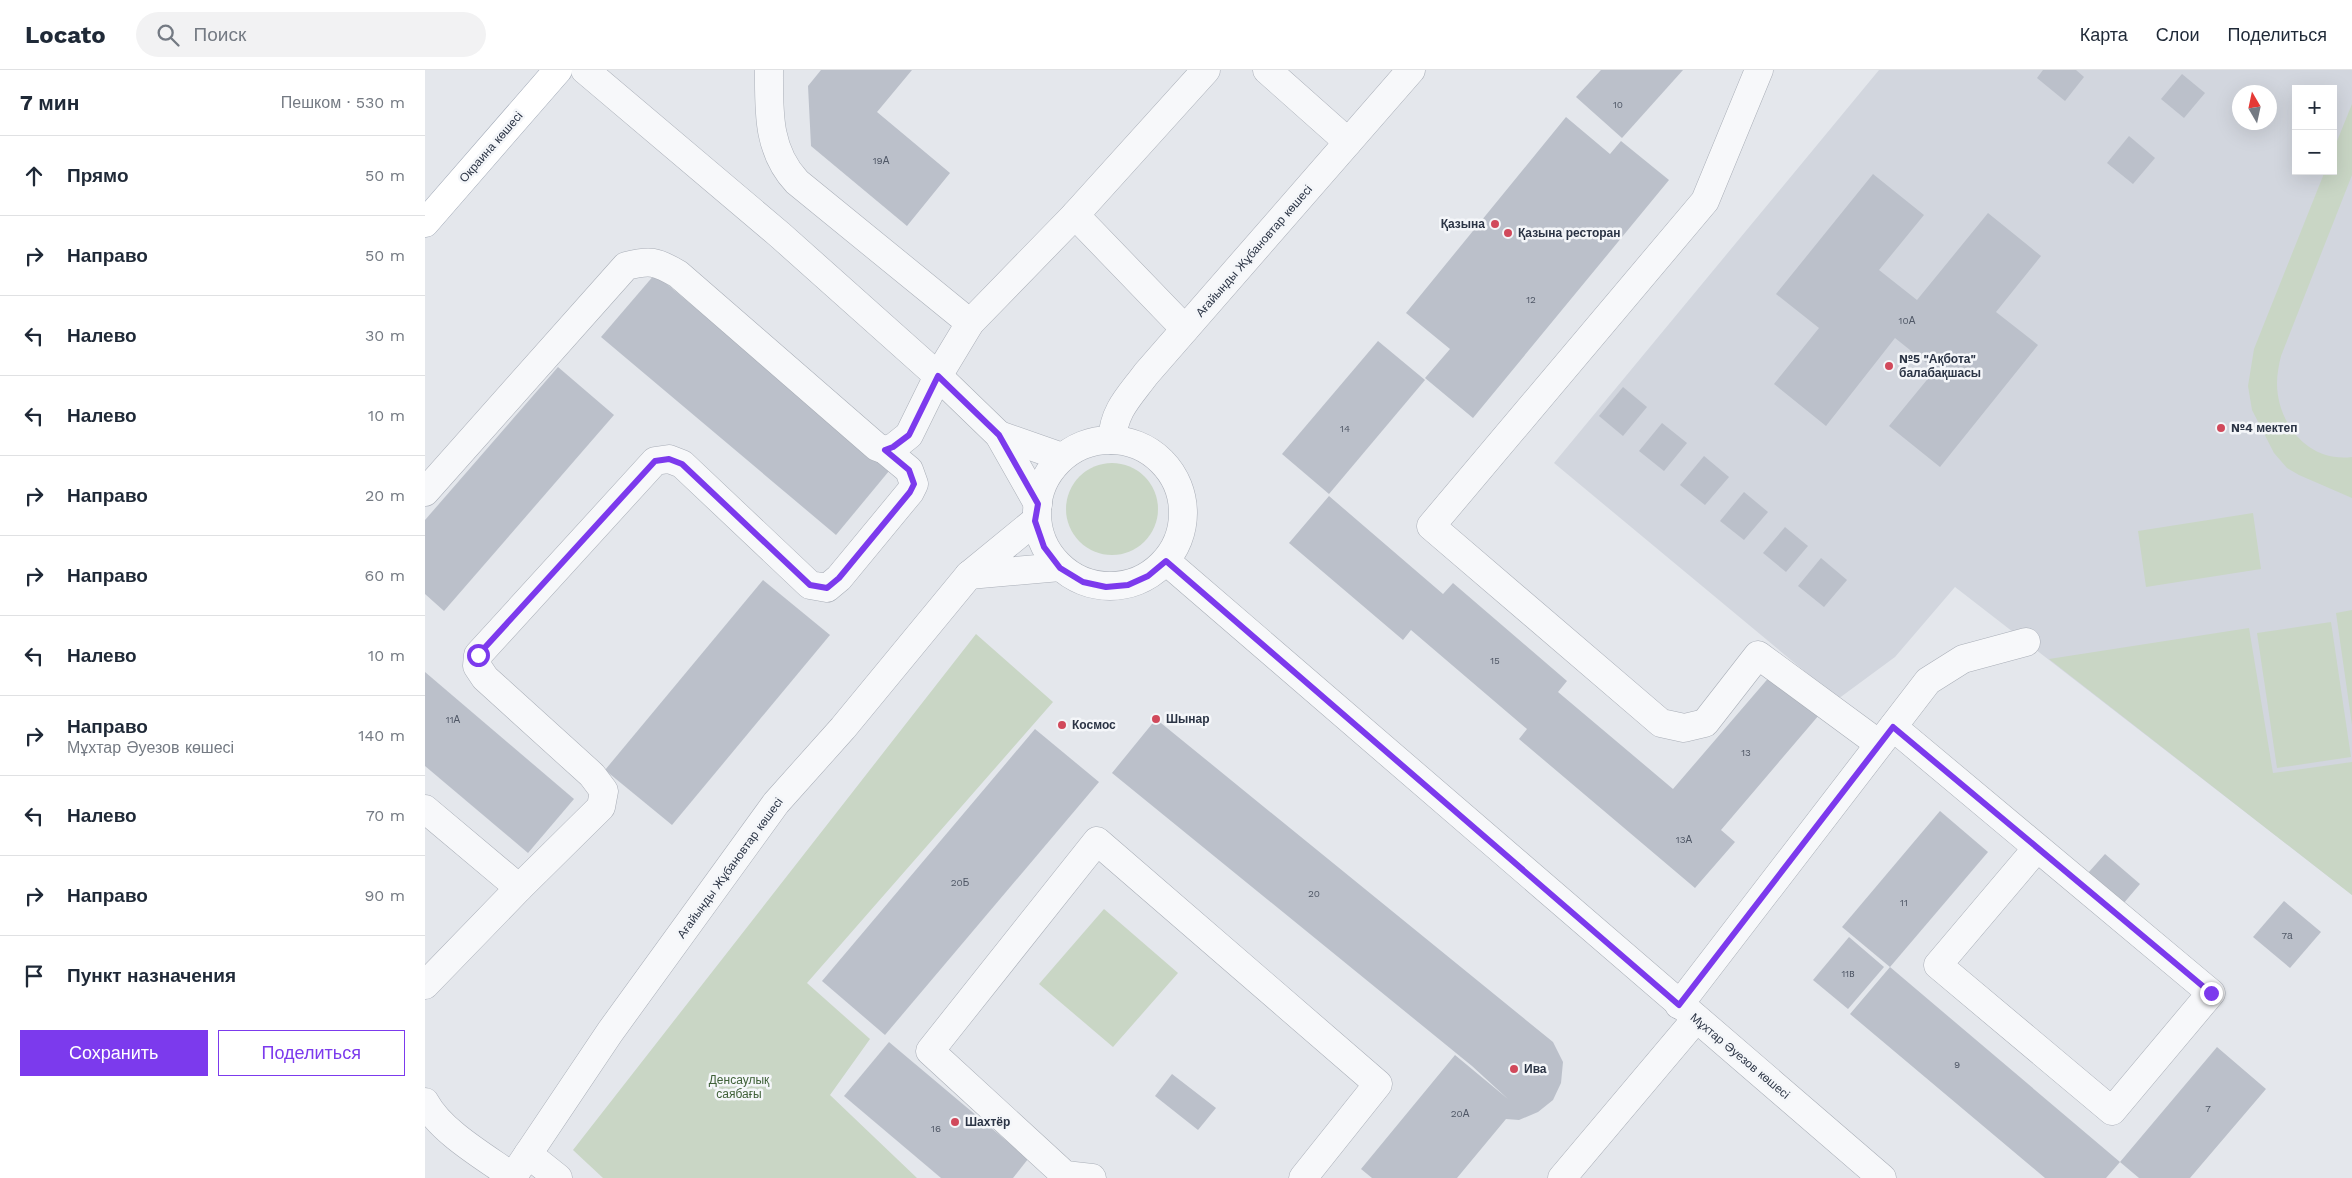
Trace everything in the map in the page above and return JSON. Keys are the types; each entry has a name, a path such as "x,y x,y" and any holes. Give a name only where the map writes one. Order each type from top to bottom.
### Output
{"main road":[{"name":"Окраина көшесі","path":"425,223 558,70"}],"street":[{"path":"585,70 779,234 938,376 999,435 1037,512 1044,547 1060,568 1083,582 1106,587 1128,585 1148,576 1166,561 1180,537 1184,508 1175,479 1155,455 1135,444 1112,440 1086,444 1062,458 1046,476 1037,512"},
{"path":"769,70 769,124 776,150 786,170 797,182 970,323"},
{"path":"885,450 893,447 909,435 938,376 970,323 1075,215 1206,70"},
{"path":"1267,70 1349,142"},
{"name":"Ағайынды Жұбановтар көшесі","path":"1112,440 1113,422 1121,407 1185,329 1411,70"},
{"path":"1759,70 1705,201 1431,526 1661,723 1684,728 1705,723 1758,655 1886,736 2037,848 2211,993 2112,1112 1938,965 2037,848"},
{"path":"1075,215 1185,329"},
{"path":"425,492 626,266 648,261 662,264 677,274 877,447 885,450 909,470 914,484 910,492 839,578 827,588 810,585 682,464 669,459 655,461 478,655 477,666 485,678 591,775 603,791 601,807 425,985"},
{"path":"999,435 1062,458"},
{"name":"Ағайынды Жұбановтар көшесі","path":"513,1178 610,1032 776,803 843,728 969,575 1037,512"},
{"name":"Мұхтар Әуезов көшесі","path":"1166,561 1883,1178"},
{"path":"969,575 1060,568"},
{"path":"1562,1178 1688,1012 1886,736 1929,681 1963,659 2026,642"},
{"path":"425,809 519,888"},
{"path":"1091,1178 1065,1175 930,1051 1097,841 1378,1084 1303,1178"},
{"path":"425,1102 431,1113 461,1139 513,1178"},
{"path":"528,1154 558,1178"}],"shaded area":[{"path":"1879,70 2352,70 2352,895 1955,587 1895,657 1838,699 1554,463"}],"green space":[{"path":"2352,104 2352,175 2281,356 2277,383 2278,398 2283,413 2289,426 2298,438 2322,454 2336,457 2352,457 2352,498 2287,468 2274,453 2252,410 2248,386 2254,349 2323,175 2337,175 2337,141"},
{"path":"1112,463 1130,466 1145,476 1155,491 1158,509 1155,527 1145,542 1130,552 1112,555 1094,552 1079,542 1069,527 1066,509 1069,491 1079,476 1094,466"},
{"path":"2253,513 2261,569 2146,587 2138,531"},
{"path":"2352,610 2352,725 2336,613"},
{"path":"2331,622 2351,757 2277,768 2257,633"},
{"path":"2249,628 2273,773 2352,762 2352,895 2049,659"},
{"name":"Денсаулық саябағы","path":"976,634 1053,702 807,983 870,1039 830,1095 917,1178 603,1178 573,1150"},
{"path":"1104,909 1178,973 1113,1047 1039,984"}],"building":[{"path":"821,70 912,70 877,112 950,173 907,226 811,146 808,86"},
{"path":"1601,70 1683,70 1622,138 1576,97"},
{"path":"2043,70 2076,70 2084,77 2065,101 2037,78"},
{"path":"2182,74 2205,93 2184,118 2161,99"},
{"path":"1566,117 1610,154 1621,141 1669,180 1473,418 1425,378 1450,349 1406,313"},
{"path":"2129,136 2155,158 2133,184 2107,163"},
{"path":"1873,174 1924,215 1879,270 1917,300 1988,213 2041,256 1996,312 2038,345 1940,467 1889,426 1935,370 1895,338 1826,426 1774,384 1819,328 1776,294"},
{"path":"655,274 889,471 836,535 601,337"},
{"path":"1378,341 1425,380 1329,494 1282,454"},
{"path":"558,367 614,415 444,611 425,594 425,520"},
{"path":"1623,387 1647,407 1623,436 1599,416"},
{"path":"1662,423 1687,443 1664,471 1639,451"},
{"path":"1704,456 1729,477 1705,505 1680,485"},
{"path":"1744,492 1768,512 1744,540 1720,521"},
{"path":"1329,496 1443,594 1453,583 1567,681 1558,692 1673,789 1771,675 1819,715 1721,830 1735,842 1695,888 1519,739 1527,729 1411,630 1403,640 1289,543"},
{"path":"1785,527 1808,546 1786,572 1763,553"},
{"path":"1821,558 1847,580 1824,607 1798,586"},
{"path":"763,580 830,635 672,825 605,770"},
{"path":"425,672 574,799 528,853 425,766"},
{"path":"1156,719 1553,1042 1563,1062 1561,1083 1553,1100 1538,1112 1519,1120 1506,1119 1457,1178 1372,1178 1361,1169 1455,1055 1508,1099 1472,1066 1112,773"},
{"path":"1035,729 1099,782 885,1035 822,981"},
{"path":"1940,811 1988,852 1890,967 1842,927"},
{"path":"2105,854 2140,884 2123,904 2088,873"},
{"path":"2284,901 2321,932 2290,968 2253,937"},
{"path":"1849,937 1884,967 1848,1009 1813,980"},
{"path":"1890,967 2120,1162 2106,1178 2045,1178 1850,1014"},
{"path":"889,1042 1028,1159 1013,1178 941,1178 844,1096"},
{"path":"2217,1047 2266,1089 2190,1178 2139,1178 2120,1162"},
{"path":"1172,1074 1216,1108 1198,1130 1155,1096"}],"place":[{"name":"Қазына","path":"1495,224"},
{"name":"Қазына ресторан","path":"1508,233"},
{"name":"№5 \"Ақбота\" балабақшасы","path":"1889,366"},
{"name":"№4 мектеп","path":"2221,428"},
{"name":"Шынар","path":"1156,719"},
{"name":"Космос","path":"1062,725"},
{"name":"Ива","path":"1514,1069"},
{"name":"Шахтёр","path":"955,1122"}],"route":[{"path":"478,655 655,461 669,459 682,464 810,585 827,588 839,578 910,492 914,484 909,470 885,450 893,447 909,435 938,376 999,435 1038,504 1035,521 1044,547 1060,568 1083,582 1106,587 1128,585 1148,576 1166,561 1233,617 1679,1005 1893,727 2211,993"}]}
